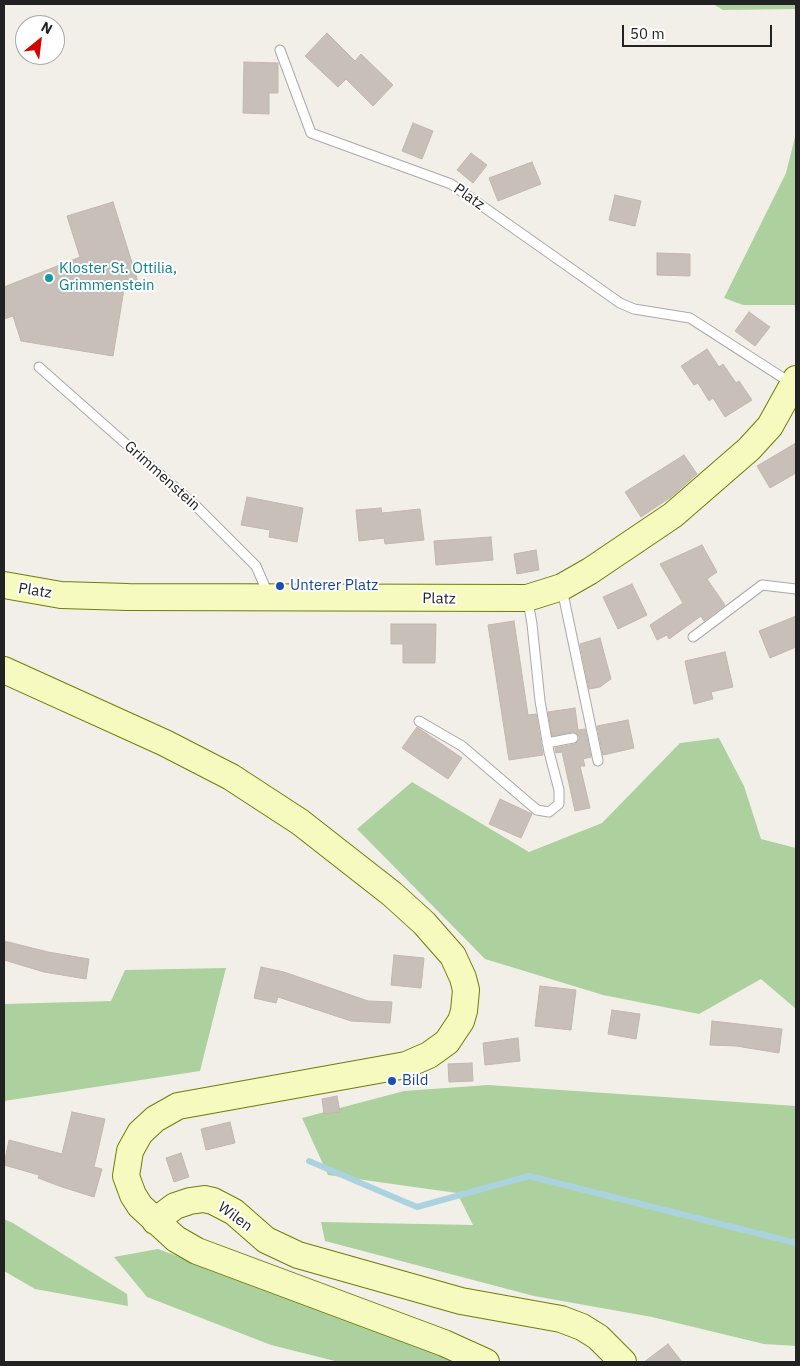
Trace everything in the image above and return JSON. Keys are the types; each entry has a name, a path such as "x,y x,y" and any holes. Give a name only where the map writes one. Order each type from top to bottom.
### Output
{"street":[{"name":"Platz","path":"4,585 61,595 128,598 527,598 562,587 590,571 673,515 750,449 770,426 795,382"},
{"path":"4,670 165,743 231,777 300,822 392,894 424,923 453,956 464,978 466,1000 461,1021 447,1042 429,1056 406,1065 178,1106 155,1119 140,1133 130,1151 126,1176 133,1195 155,1221 176,1239 212,1258 444,1343 486,1362"},
{"name":"Wilen","path":"155,1221 175,1206 190,1201 214,1201 234,1212 266,1240 298,1255 461,1301 560,1319 582,1327 598,1337 623,1362"}],"lane":[{"name":"Platz","path":"280,50 311,133 451,184 620,303 634,309 690,318 795,382"},
{"name":"Grimmenstein","path":"39,367 196,506 256,566 268,589 269,597"},
{"path":"693,637 762,585 796,589"},
{"path":"562,587 598,761"},
{"path":"419,721 462,746 537,810 548,812 559,804 559,790 547,743 527,598"},
{"path":"547,743 572,738"}],"green space":[{"path":"713,4 796,4 796,9 723,10"},
{"path":"796,133 796,305 743,305 724,298 786,173"},
{"path":"719,738 744,786 761,839 796,848 796,1009 761,979 699,1014 603,995 485,959 357,829 412,782 529,852 602,823 680,743"},
{"path":"226,968 200,1071 4,1101 4,1004 111,1001 125,970"},
{"path":"488,1085 796,1106 796,1346 764,1344 652,1317 534,1296 325,1241 321,1222 473,1225 457,1193 328,1175 302,1118 404,1091"},
{"path":"4,1219 127,1294 128,1306 35,1289 4,1271"},
{"path":"158,1249 466,1362 339,1362 271,1345 147,1297 114,1257"}],"building":[{"path":"327,33 355,61 361,54 393,85 373,106 346,79 338,87 305,56"},
{"path":"244,62 278,63 278,93 269,93 269,114 243,113"},
{"path":"413,123 433,131 422,159 402,151"},
{"path":"471,153 487,165 473,183 457,170"},
{"path":"532,162 541,184 498,201 489,178"},
{"path":"615,195 641,201 635,226 609,220"},
{"name":"Kloster St. Ottilia, Grimmenstein","path":"113,202 139,285 125,283 113,356 21,341 13,316 4,319 4,287 80,257 67,216"},
{"path":"657,253 690,254 690,276 657,275"},
{"path":"749,312 770,327 755,346 735,331"},
{"path":"707,349 719,367 723,364 736,383 739,381 752,400 725,417 713,398 709,401 698,383 694,385 681,366"},
{"path":"796,443 796,473 770,488 757,466"},
{"path":"684,455 697,474 671,497 641,517 625,492"},
{"path":"247,497 303,508 297,542 269,537 270,530 241,525"},
{"path":"381,508 382,513 420,509 424,540 385,544 384,538 359,541 356,510"},
{"path":"491,537 493,560 436,565 434,541"},
{"path":"702,545 717,572 707,579 725,605 704,621 701,616 669,639 667,635 657,640 650,625 683,603 660,564"},
{"path":"536,550 539,570 517,574 514,554"},
{"path":"632,584 647,615 618,629 603,597"},
{"path":"796,616 796,647 770,658 759,631"},
{"path":"514,621 528,715 536,714 543,755 509,760 488,625"},
{"path":"391,624 436,624 435,663 403,663 403,644 391,644"},
{"path":"600,638 611,679 600,687 589,689 580,644"},
{"path":"725,652 733,687 711,692 713,699 694,704 685,661"},
{"path":"575,708 578,730 585,729 591,757 583,759 585,766 580,766 590,808 575,811 562,752 556,753 555,748 575,744 579,740 579,736 572,732 552,736 548,712"},
{"path":"628,720 634,748 603,755 597,726"},
{"path":"417,727 462,758 448,779 402,748"},
{"path":"500,799 532,814 521,838 489,824"},
{"path":"4,941 48,952 89,959 86,979 44,972 4,960"},
{"path":"394,955 424,958 421,988 391,985"},
{"path":"261,967 284,972 368,1001 392,1002 390,1023 351,1021 278,997 276,1003 254,998"},
{"path":"540,986 576,990 571,1030 535,1026"},
{"path":"612,1010 640,1014 636,1039 608,1034"},
{"path":"712,1021 782,1029 779,1053 736,1046 710,1045"},
{"path":"518,1038 520,1061 485,1065 483,1043"},
{"path":"472,1063 473,1081 449,1082 448,1064"},
{"path":"337,1096 340,1112 324,1114 322,1099"},
{"path":"72,1112 105,1119 94,1167 102,1169 94,1197 38,1178 39,1175 4,1165 9,1140 62,1154"},
{"path":"230,1122 235,1143 206,1150 201,1129"},
{"path":"181,1153 189,1177 174,1182 166,1158"},
{"path":"668,1344 682,1362 644,1362"}],"waterway":[{"path":"309,1161 417,1207 529,1176 796,1243"}],"place":[{"name":"Kloster St. Ottilia, Grimmenstein","path":"49,278"},
{"name":"Unterer Platz","path":"280,586"},
{"name":"Bild","path":"392,1081"}]}
